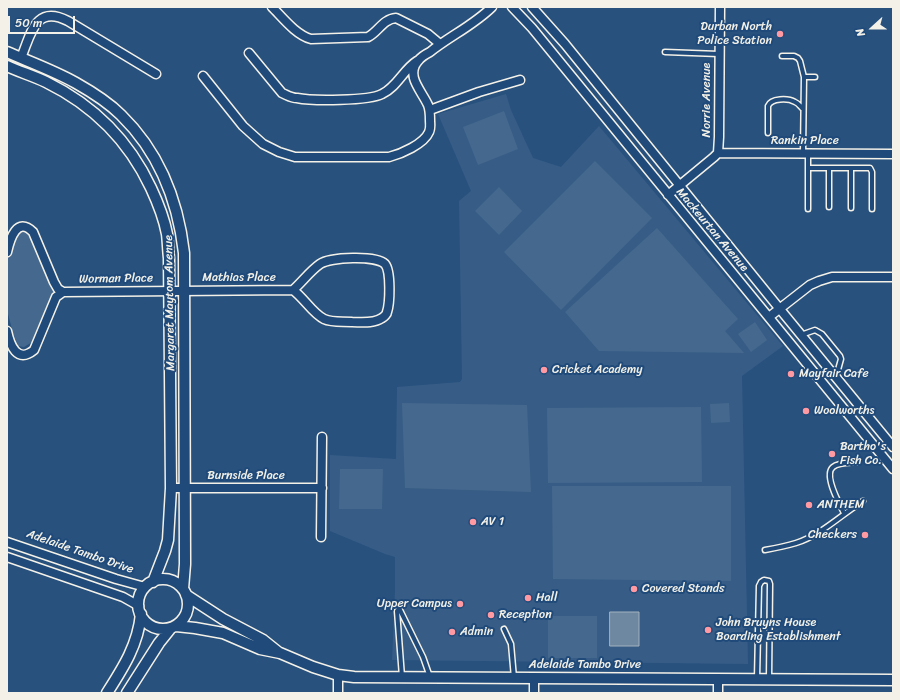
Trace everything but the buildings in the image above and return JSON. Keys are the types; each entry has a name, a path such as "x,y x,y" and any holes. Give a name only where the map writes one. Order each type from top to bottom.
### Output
{"street":[{"path":"272,7 305,38 368,37 388,21 396,18 428,34 440,44"},
{"path":"249,53 282,93 288,96 297,98 347,100 370,98 381,95 392,88 411,65 440,44 465,29 492,7"},
{"name":"Mackeurtan Avenue","path":"512,7 532,28 893,469"},
{"name":"Mackeurtan Avenue","path":"532,7 565,44 801,336 893,447"},
{"name":"Norrie Avenue","path":"668,196 718,153 720,7"},
{"path":"21,58 34,26 42,17 51,15 58,16 156,74"},
{"name":"Margaret Maytom Avenue","path":"7,52 75,83 98,97 120,114 138,133 158,162 175,206 181,230 184,253 185,592"},
{"path":"203,76 243,126 253,136 262,144 279,152 295,157 389,157 399,154 419,143 430,131 430,110 414,78 414,69 418,61"},
{"name":"Margaret Maytom Avenue","path":"7,66 46,82 67,94 99,116 124,143 141,169 159,206 167,234 169,258 171,488 166,551 149,584"},
{"path":"430,110 479,92 520,80"},
{"path":"124,143 138,133"},
{"name":"Rankin Place","path":"718,153 893,154"},
{"name":"Worman Place","path":"7,252 10,240 17,228 23,226 29,228 36,237 54,282 58,289 63,292 184,290"},
{"path":"335,259 379,260 388,268 389,305 387,313 383,318 376,321 332,321 324,319 293,290 319,265 335,259"},
{"path":"768,317 810,285 832,277 893,277"},
{"name":"Mathias Place","path":"184,290 293,290"},
{"name":"Worman Place","path":"7,331 12,347 16,353 24,355 29,354 34,350 56,297 63,292"},
{"path":"321,537 322,437"},
{"name":"Burnside Place","path":"171,488 322,488"},
{"name":"Adelaide Tambo Drive","path":"7,542 122,582 149,584"},
{"path":"7,556 123,597 140,610 147,623 156,628 161,629 174,627"},
{"path":"107,693 126,663 134,646 139,628 140,596 149,584 166,579 178,584 185,592 188,602 188,609 181,621 152,653 127,693"},
{"name":"Adelaide Tambo Drive","path":"185,592 223,619 263,640 280,653"},
{"name":"Adelaide Tambo Drive","path":"174,627 196,628 223,633 260,649 280,653 313,667 338,675 354,677 893,680"},
{"path":"338,675 338,693"},
{"path":"534,678 534,693"},
{"path":"718,679 718,693"}],"lane":[{"path":"665,52 719,54"},
{"path":"782,56 794,56 798,58 804,77 803,108 805,153 808,168 808,209"},
{"path":"804,77 815,77"},
{"path":"768,133 768,106 773,100 790,100 803,108"},
{"path":"808,168 870,168 872,209"},
{"path":"829,168 829,207"},
{"path":"851,168 851,208"},
{"path":"801,336 814,330 822,334 842,360 835,377"},
{"path":"844,513 832,490 831,470 842,463 858,462"},
{"path":"765,550 797,543 823,530 844,513 863,501"},
{"path":"757,679 759,586 764,580 769,581 770,584 769,679"},
{"path":"402,677 397,611 399,608 423,657 430,677"},
{"path":"504,629 511,641 514,678"}],"shaded area":[{"path":"506,94 511,110 533,158 561,167 599,126 783,346 742,376 748,664 392,660 395,557 330,531 330,455 396,459 397,387 460,382 462,379 459,201 471,191 438,114"},
{"path":"504,111 518,149 478,165 463,127"},
{"path":"595,161 652,218 561,310 504,252"},
{"path":"499,187 522,211 499,235 475,211"},
{"path":"657,228 738,319 725,331 744,353 599,351 565,312"},
{"path":"19,229 32,231 54,280 53,292 34,341 24,347 18,346 7,310 7,261 13,233"},
{"path":"755,322 767,340 751,352 738,334"},
{"path":"402,403 527,405 531,492 405,488"},
{"path":"729,403 730,422 711,423 710,404"},
{"path":"701,407 702,482 548,483 547,408"},
{"path":"340,469 383,469 382,509 339,509"},
{"path":"552,486 731,486 731,581 553,579"},
{"path":"610,612 639,612 639,646 610,646"},
{"path":"548,616 597,616 597,658 548,658"}],"place":[{"name":"Durban North Police Station","path":"780,34"},
{"name":"Cricket Academy","path":"544,370"},
{"name":"Mayfair Cafe","path":"791,374"},
{"name":"Woolworths","path":"806,411"},
{"name":"Bartho's Fish Co.","path":"832,454"},
{"name":"ANTHEM","path":"809,505"},
{"name":"AV 1","path":"473,522"},
{"name":"Checkers","path":"865,535"},
{"name":"Covered Stands","path":"634,589"},
{"name":"Hall","path":"528,598"},
{"name":"Upper Campus","path":"460,604"},
{"name":"Reception","path":"491,615"},
{"name":"John Bruyns House Boarding Establishment","path":"708,630"},
{"name":"Admin","path":"452,632"}]}
